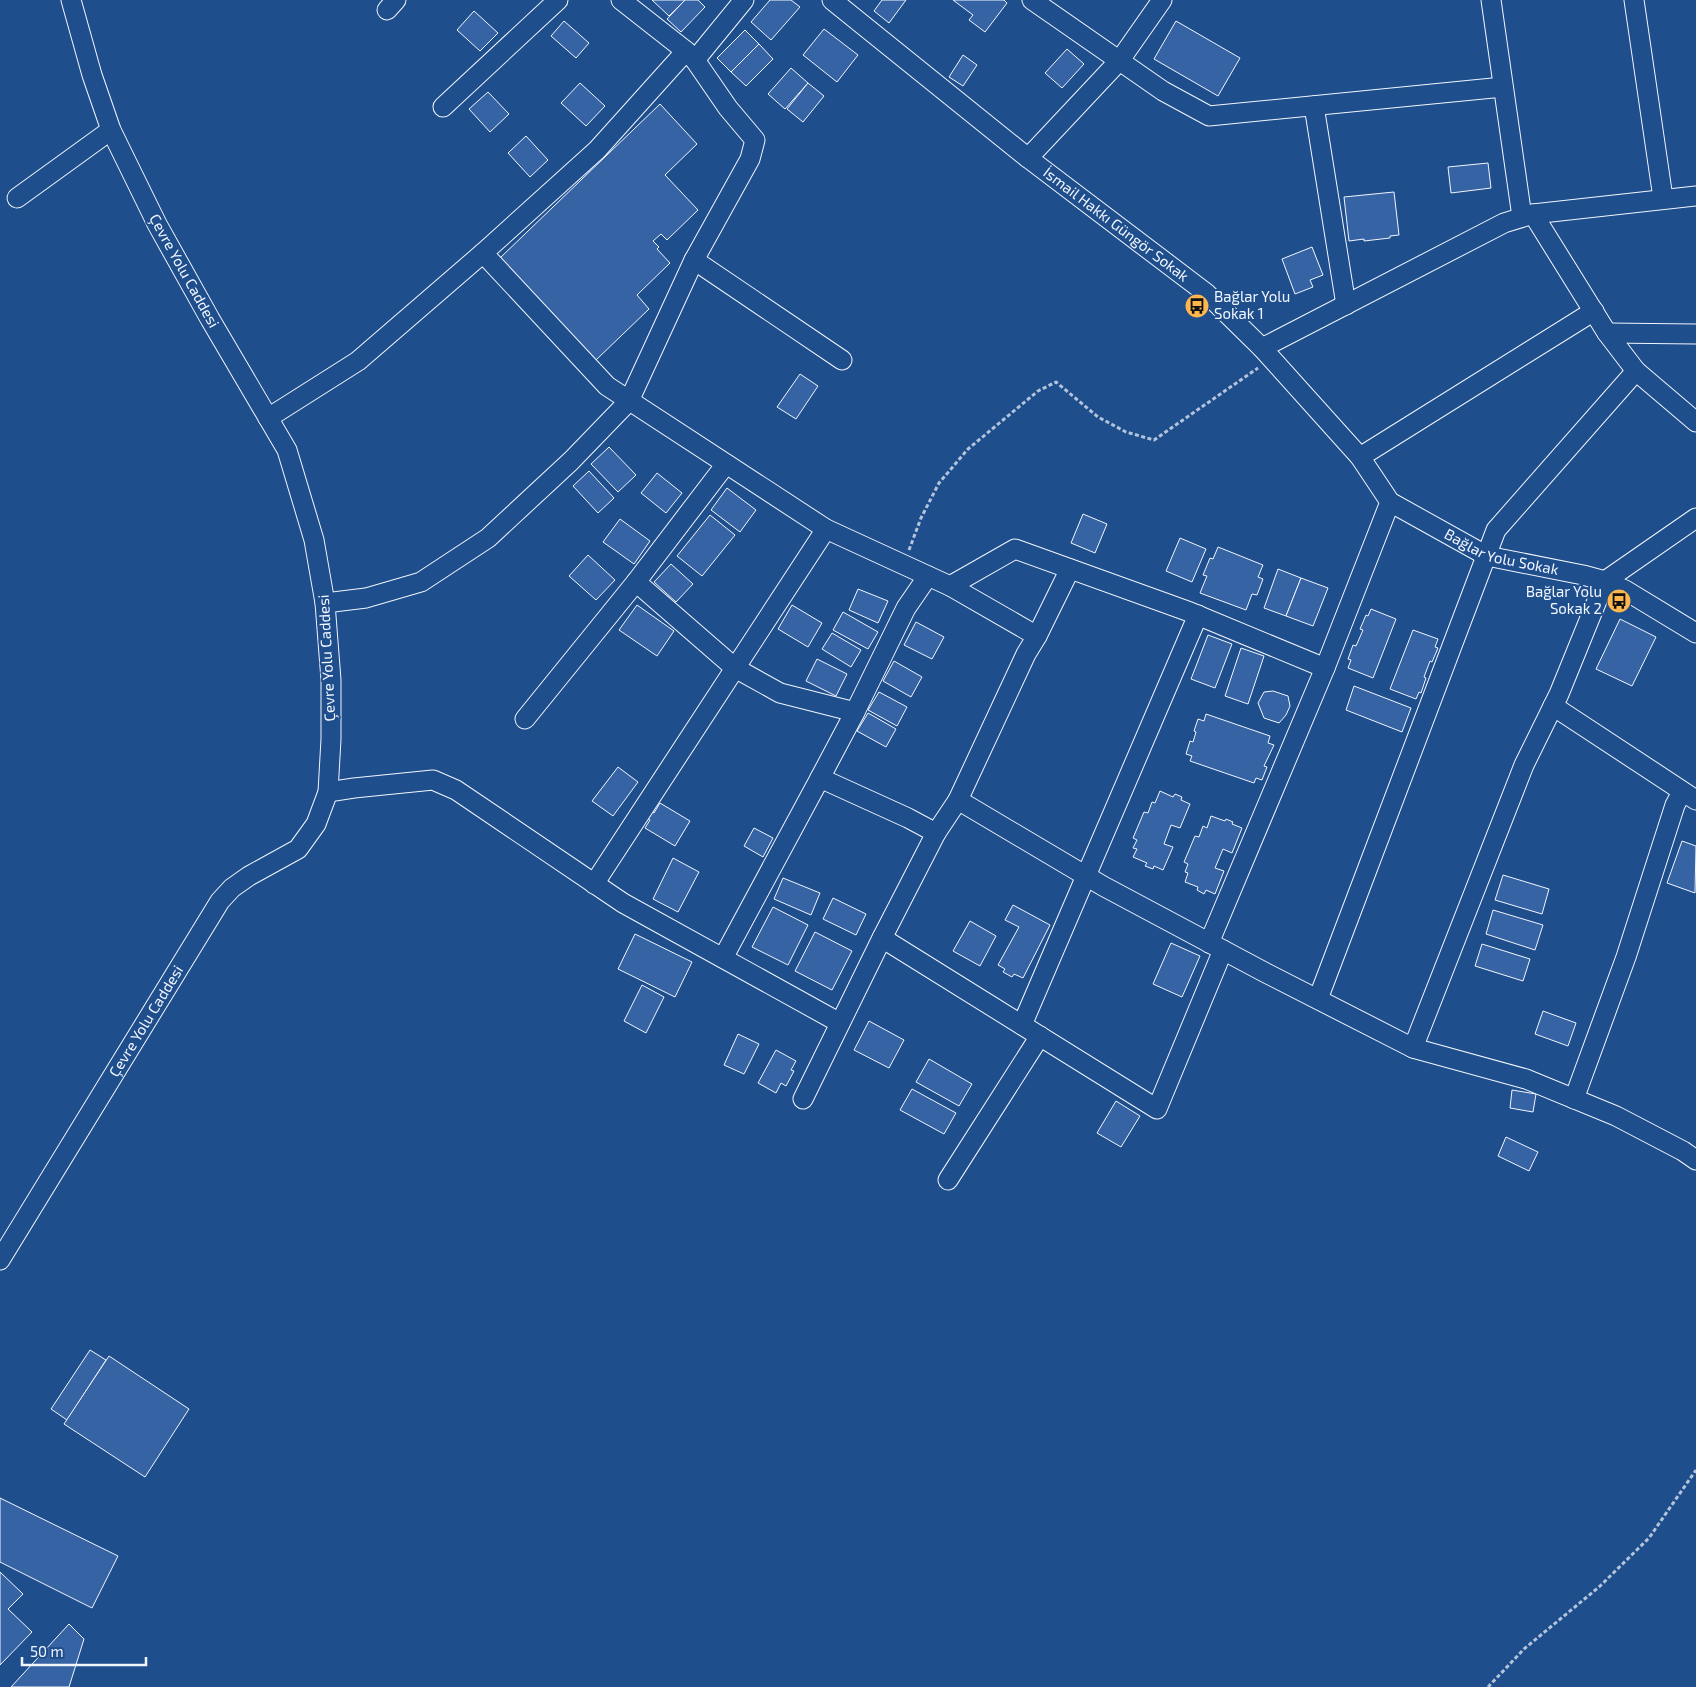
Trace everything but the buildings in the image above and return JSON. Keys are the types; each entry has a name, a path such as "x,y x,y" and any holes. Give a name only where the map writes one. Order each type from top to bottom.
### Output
{"street":[{"name":"Çevre Yolu Caddesi","path":"0,1260 220,901 232,888 298,849 316,824 328,792 331,740 331,680 325,603 314,540 287,450 157,224 111,130 92,75 71,0"},
{"path":"443,107 558,0"},
{"path":"325,603 366,598 421,582 488,538 571,462 628,400 694,260 750,159 755,140 728,108 690,55 621,0"},
{"path":"268,418 358,361 483,253 597,150 744,0"},
{"name":"İsmail Hakkı Güngör Sokak","path":"832,0 1028,158 1206,293 1267,354 1360,457 1390,502"},
{"path":"1032,0 1163,91 1209,116 1503,87"},
{"path":"1028,158 1120,60 1162,0"},
{"path":"1491,0 1503,87 1528,215 1607,333 1636,371 1696,422"},
{"path":"1634,0 1663,198"},
{"path":"1314,106 1346,305"},
{"path":"17,198 111,130"},
{"path":"1267,354 1346,305 1504,223 1528,215 1663,198 1696,196"},
{"path":"483,253 607,386 826,529 950,586 1037,636"},
{"path":"694,260 842,360"},
{"path":"1360,457 1594,311"},
{"path":"1607,333 1696,334"},
{"path":"1318,999 1496,530 1636,371"},
{"path":"525,719 636,582 726,464"},
{"path":"882,938 1157,1109 1216,946 1390,502"},
{"name":"Bağlar Yolu Sokak","path":"1390,502 1487,556 1606,581 1626,590 1696,633"},
{"path":"1413,1048 1524,765 1552,706 1606,581 1696,518"},
{"path":"594,884 826,529"},
{"path":"950,586 1015,549 1198,615 1324,668"},
{"path":"803,1099 936,833 958,800 1026,654 1070,569"},
{"path":"723,958 855,712 906,608 928,576"},
{"path":"636,582 735,668 780,693 855,712"},
{"path":"1022,1025 1198,615"},
{"path":"1552,706 1689,796 1675,804 1626,957 1574,1098"},
{"path":"820,778 908,818 936,833"},
{"path":"328,792 433,780 456,790 623,904 840,1023"},
{"path":"958,800 1086,876 1413,1048 1526,1079 1616,1116 1683,1151 1696,1160"},
{"path":"948,1180 1040,1036"}],"path":[{"path":"903,564 921,518 939,482 968,450 1038,391 1056,382 1098,417 1126,432 1154,440 1267,354"},
{"path":"1488,1687 1524,1649 1599,1587 1649,1538 1696,1470"}],"place":[{"name":"Bağlar Yolu Sokak 1","path":"1197,306"},
{"name":"Bağlar Yolu Sokak 2","path":"1619,601"}]}
